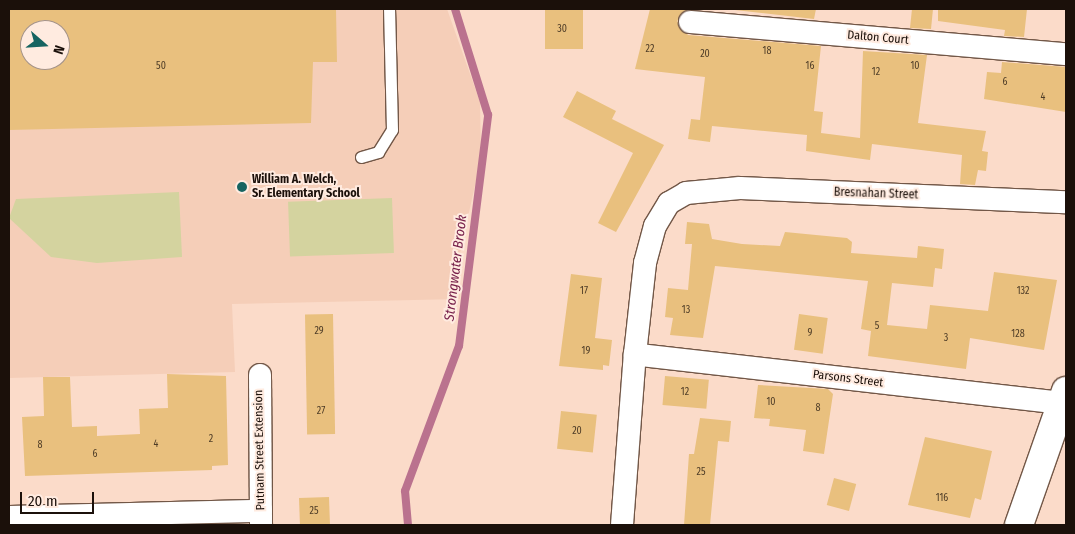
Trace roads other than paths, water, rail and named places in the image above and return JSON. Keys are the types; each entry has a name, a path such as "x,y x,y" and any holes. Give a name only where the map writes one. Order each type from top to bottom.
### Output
{"main road":[{"path":"1019,525 1064,397"}],"street":[{"name":"Dalton Court","path":"690,22 1066,54"},
{"name":"Bresnahan Street","path":"635,354 645,263 655,226 669,203 686,193 740,188 1066,202"},
{"name":"Parsons Street","path":"635,354 1064,397"},
{"path":"622,525 635,354"},
{"name":"Putnam Street Extension","path":"260,375 261,518"},
{"path":"9,517 261,518"}],"lane":[{"path":"360,157 378,152 392,130 389,9"}],"waterway":[{"name":"Strongwater Brook","path":"408,525 405,491 459,346 488,115 455,9"}],"place":[{"name":"William A. Welch, Sr. Elementary School","path":"242,187"}]}
